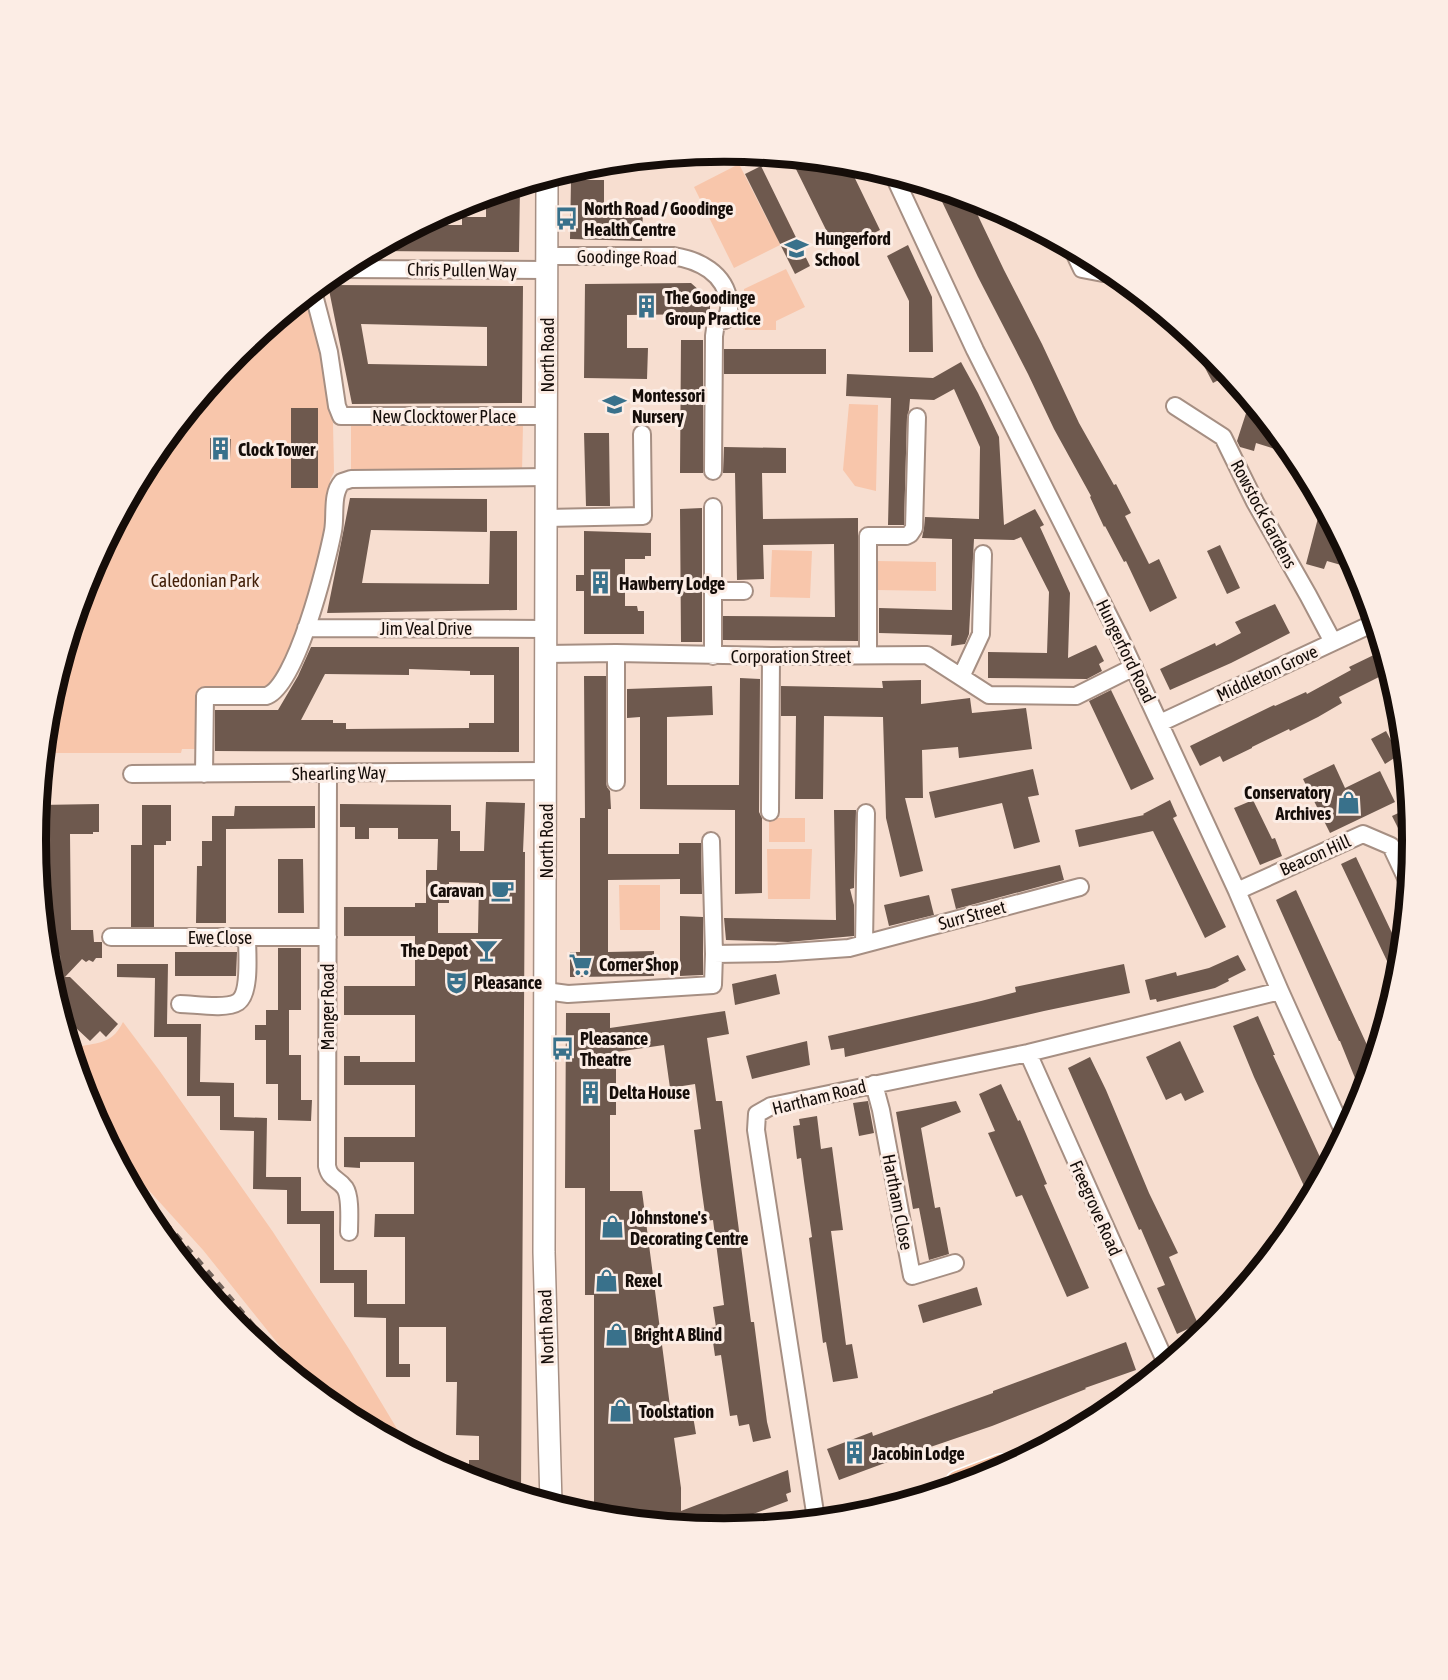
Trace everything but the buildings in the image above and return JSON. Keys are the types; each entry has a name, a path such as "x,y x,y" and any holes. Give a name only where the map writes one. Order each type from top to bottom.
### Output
{"street":[{"name":"Hungerford Road","path":"899,186 975,350 1134,667 1237,891 1339,1123"},
{"name":"North Road","path":"547,187 544,1252 551,1494"},
{"name":"Goodinge Road","path":"547,263 663,255 683,257 715,274 723,283 727,292 729,312 724,320 716,322 714,336 713,471"},
{"name":"Chris Pullen Way","path":"361,268 547,263"},
{"name":"New Clocktower Place","path":"315,300 329,352 341,416 547,416"},
{"name":"Rowstock Gardens","path":"1175,406 1223,436 1255,502 1333,642"},
{"name":"Corporation Street","path":"868,655 868,536 906,536 914,528 917,417"},
{"path":"546,518 643,516 642,434"},
{"path":"204,774 205,696 266,696 277,689 306,628 335,521 336,490 342,482 351,479 546,477"},
{"name":"Corporation Street","path":"713,507 713,656"},
{"path":"961,677 981,634 983,554"},
{"path":"713,591 744,591"},
{"name":"Middleton Grove","path":"1160,723 1367,626"},
{"name":"Jim Veal Drive","path":"306,628 546,629"},
{"path":"616,653 616,782"},
{"name":"Corporation Street","path":"546,654 927,655 989,695 1076,696 1134,667"},
{"path":"770,812 771,656"},
{"name":"Shearling Way","path":"132,774 545,771"},
{"name":"Manger Road","path":"328,773 327,1166 331,1178 341,1184 347,1192 349,1232"},
{"path":"864,944 866,813"},
{"name":"Beacon Hill","path":"1237,891 1363,834 1391,846 1401,867"},
{"path":"545,991 568,993 712,985 714,954 711,841"},
{"name":"Surr Street","path":"714,954 849,948 1080,887"},
{"name":"Ewe Close","path":"111,937 328,937"},
{"path":"180,1004 229,1005 238,1002 246,991 247,937"},
{"name":"Hartham Road","path":"815,1511 756,1130 758,1114 771,1106 1028,1053 1280,991"},
{"name":"Freegrove Road","path":"1028,1053 1163,1356"},
{"name":"Hartham Close","path":"874,1084 881,1110 912,1276 956,1263"}],"green space":[{"path":"739,164 770,225 786,217 793,231 777,238 780,245 734,268 694,187"},
{"path":"786,269 805,307 776,321 776,330 745,330 744,289"},
{"name":"Caledonian Park","path":"311,304 328,384 333,423 334,472 330,480 329,513 315,577 298,629 272,686 267,690 199,691 200,749 182,749 181,753 52,753 60,708 82,622 116,540 137,501 161,464 215,393 277,331"},
{"path":"849,404 878,405 876,491 855,486 843,470"},
{"path":"351,424 523,424 522,472 351,471"},
{"path":"772,550 812,551 810,598 770,597"},
{"path":"877,561 936,562 936,591 877,590"},
{"path":"769,818 805,818 805,842 769,842"},
{"path":"767,849 812,849 810,899 768,899"},
{"path":"619,885 660,885 660,930 620,930"},
{"path":"123,1022 273,1232 349,1349 401,1436 348,1403 292,1361 203,1250 135,1175 98,1099 78,1043 82,1046 107,1040"}],"railway":[{"path":"171,1230 258,1331"}],"place":[{"name":"North Road / Goodinge Health Centre","path":"566,218"},
{"name":"Hungerford School","path":"797,248"},
{"name":"The Goodinge Group Practice","path":"647,307"},
{"name":"Montessori Nursery","path":"614,405"},
{"name":"Clock Tower","path":"220,449"},
{"name":"Hawberry Lodge","path":"601,583"},
{"name":"Conservatory Archives","path":"1349,802"},
{"name":"Caravan","path":"502,890"},
{"name":"The Depot","path":"486,950"},
{"name":"Corner Shop","path":"581,964"},
{"name":"Pleasance","path":"456,982"},
{"name":"Pleasance Theatre","path":"562,1048"},
{"name":"Delta House","path":"591,1092"},
{"name":"Johnstone's Decorating Centre","path":"612,1227"},
{"name":"Rexel","path":"607,1280"},
{"name":"Bright A Blind","path":"616,1334"},
{"name":"Toolstation","path":"621,1411"},
{"name":"Jacobin Lodge","path":"854,1453"}]}
